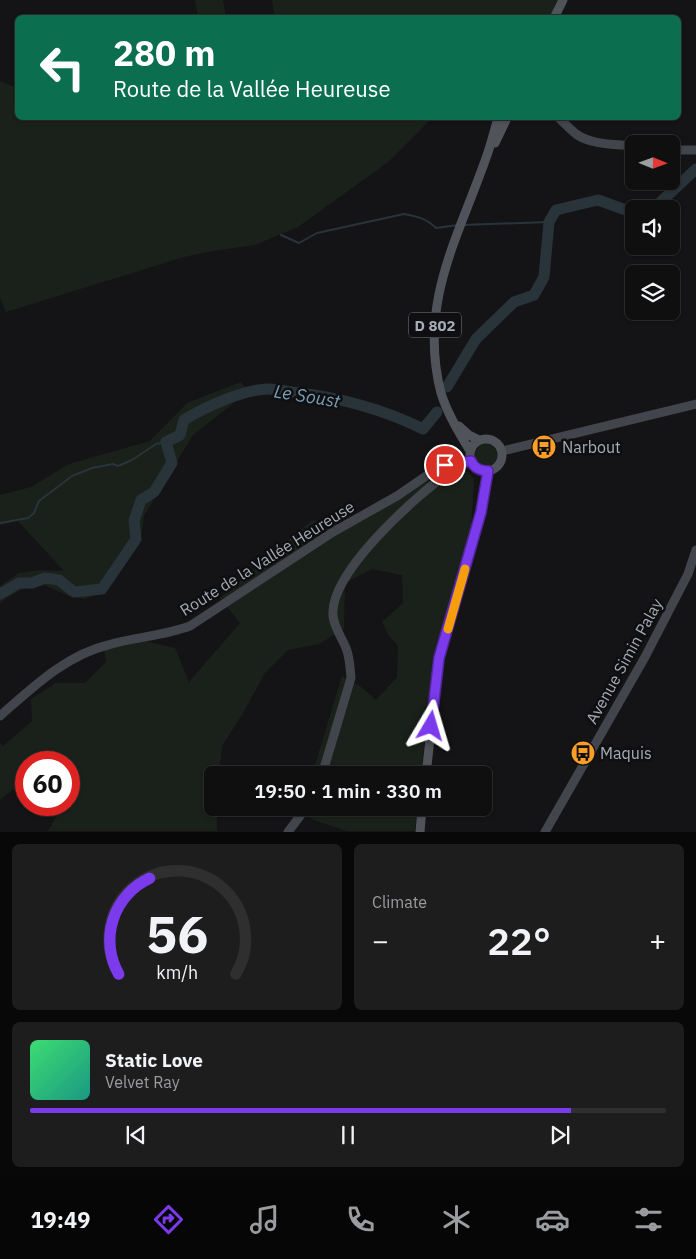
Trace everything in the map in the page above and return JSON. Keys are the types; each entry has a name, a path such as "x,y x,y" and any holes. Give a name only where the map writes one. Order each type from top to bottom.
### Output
{"main road":[{"path":"555,15 562,0"},
{"name":"D 802","path":"470,451 453,420 442,394 438,378 435,330 437,300 460,225 487,156 497,120"},
{"name":"D 802","path":"487,156 506,120"},
{"name":"D 802","path":"453,420 469,435 479,440"},
{"path":"487,438 496,441 502,451 502,460 497,468 484,471 476,467 471,461 470,451 479,440 487,438"},
{"path":"427,766 439,658 481,512 484,471"},
{"path":"420,832 421,816"}],"street":[{"path":"561,120 576,134 586,138 625,144"},
{"path":"680,150 696,150"},
{"path":"502,451 696,404"},
{"name":"Route de la Vallée Heureuse","path":"0,716 62,666 88,651 108,645 172,633 190,626 348,522 397,496 429,474 445,465 471,461"},
{"path":"325,766 351,678 346,650 333,617 334,604 340,585 362,554 415,499 448,473 452,464"},
{"name":"Avenue Simin Palay","path":"545,832 646,657 688,574 696,550"},
{"path":"288,832 300,816"}],"shaded area":[{"path":"195,0 223,0 226,15 198,15"},
{"path":"272,0 561,0 556,15 274,15"},
{"path":"0,81 15,87 15,120 430,120 387,163 298,227 255,245 184,257 6,312 0,298"},
{"path":"241,382 248,392 193,435 144,516 140,544 106,590 85,599 69,596 44,585 20,590 1,602 0,605 0,586 19,573 40,570 64,571 18,521 0,525 0,495 31,487 69,464 150,441 187,403"},
{"path":"486,444 494,447 497,455 494,463 486,466 478,463 475,455 478,447"},
{"path":"462,466 474,479 471,530 433,658 422,766 315,766 342,676 360,686 376,700 397,677 398,646 389,636 382,622 403,603 402,575 372,569 345,583 344,629 319,644 288,650 265,673 222,746 220,766 204,766 204,816 217,816 217,831 48,831 57,816 80,816 80,751 15,751 15,788 0,800 0,744 3,746 32,721 31,699 56,683 85,683 106,662 104,649 145,641 175,648 189,682 240,623 220,598 312,520 348,526 447,470"},
{"path":"308,816 416,816 415,831 347,831 316,821"}],"waterway":[{"name":"Le Soust","path":"663,200 696,169"},
{"name":"Le Soust","path":"447,387 476,339 514,302 534,295 544,277 549,222 556,210 598,200 625,210"},
{"path":"281,235 299,243 317,233 404,214 422,218 436,228 458,225"},
{"path":"463,225 549,222"},
{"name":"Le Soust","path":"0,594 19,583 32,583 45,578 59,580 74,592 102,589 136,539 134,521 141,500 154,492 172,463 166,442 180,435 184,420 237,395 269,389 309,394 376,410 423,429 437,412"},
{"path":"0,523 28,518 34,513 39,501 72,476 92,468 113,464 118,466 132,460 156,444 166,442"}],"slow traffic":[{"path":"448,629 465,569"}],"place":[{"name":"Narbout","path":"544,447"},
{"name":"Maquis","path":"583,753"}],"route":[{"path":"431,726 439,658 481,512 488,471 480,470 471,461 445,465"}]}
